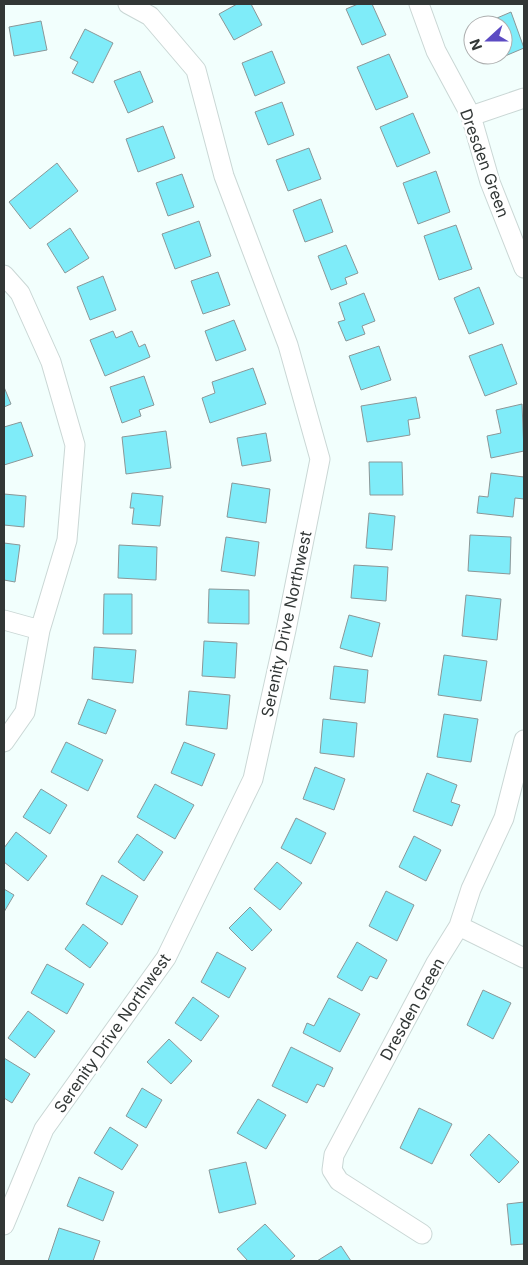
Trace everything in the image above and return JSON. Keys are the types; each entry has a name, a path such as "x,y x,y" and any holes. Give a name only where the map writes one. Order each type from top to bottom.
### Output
{"street":[{"name":"Serenity Drive Northwest","path":"4,1225 44,1129 166,958 253,779 286,630 320,459 288,345 224,176 196,70 150,16 128,4"},
{"name":"Dresden Green","path":"419,4 436,51 471,116 490,182 524,268"},
{"path":"471,116 524,98"},
{"path":"4,275 20,293 51,362 75,445 67,540 40,630 25,712 4,742"},
{"path":"4,620 40,630"},
{"name":"Dresden Green","path":"422,1234 339,1182 332,1170 334,1155 436,963 459,926 471,889 504,818 524,740"},
{"path":"459,926 524,958"}],"building":[{"path":"237,4 251,4 262,25 234,40 219,14"},
{"path":"358,4 372,4 386,35 362,45 346,9"},
{"path":"513,18 524,48 513,53"},
{"path":"41,21 47,50 14,56 9,27"},
{"path":"85,29 113,43 93,83 72,73 78,62 70,58"},
{"path":"272,51 285,83 255,96 242,63"},
{"path":"389,54 408,97 376,110 357,67"},
{"path":"140,71 153,102 128,113 114,81"},
{"path":"282,102 294,135 268,145 255,112"},
{"path":"413,113 430,153 397,167 380,127"},
{"path":"163,126 175,158 138,172 126,139"},
{"path":"309,148 321,179 288,191 276,160"},
{"path":"57,163 78,191 30,229 9,202"},
{"path":"436,171 450,212 418,224 403,183"},
{"path":"182,174 194,207 168,216 156,183"},
{"path":"321,199 333,232 305,242 293,210"},
{"path":"199,221 211,256 175,269 162,234"},
{"path":"456,225 472,269 439,280 424,236"},
{"path":"70,228 89,258 65,273 47,244"},
{"path":"346,245 358,273 345,278 347,284 331,290 318,256"},
{"path":"218,272 230,305 203,314 191,281"},
{"path":"103,276 116,310 90,320 77,287"},
{"path":"479,287 494,324 469,334 454,298"},
{"path":"364,293 375,321 362,326 365,334 346,341 338,322 345,320 339,303"},
{"path":"234,320 246,350 216,361 205,331"},
{"path":"113,331 116,338 132,331 139,347 145,344 150,357 105,376 90,340"},
{"path":"502,344 517,384 485,396 469,356"},
{"path":"379,346 391,380 361,390 349,356"},
{"path":"253,368 266,404 210,423 202,398 215,393 212,382"},
{"path":"144,376 154,405 139,410 141,416 122,423 110,387"},
{"path":"4,387 11,404 4,407"},
{"path":"416,397 420,418 408,420 410,435 367,442 361,406"},
{"path":"522,404 524,451 491,458 487,436 501,433 496,410"},
{"path":"21,422 33,456 4,465 4,427"},
{"path":"166,431 171,468 126,474 122,437"},
{"path":"266,433 271,461 242,466 237,438"},
{"path":"369,462 402,462 403,495 370,495"},
{"path":"491,473 524,477 524,499 515,498 513,517 477,513 479,496 488,497"},
{"path":"232,483 270,489 266,523 227,517"},
{"path":"132,493 163,496 160,526 132,524 134,508 130,508"},
{"path":"4,494 26,496 24,527 4,525"},
{"path":"369,513 395,516 392,550 366,548"},
{"path":"470,535 511,537 510,574 468,571"},
{"path":"226,537 259,542 255,576 221,571"},
{"path":"4,543 20,545 15,582 4,580"},
{"path":"119,545 157,547 156,580 118,578"},
{"path":"354,565 388,567 386,601 351,598"},
{"path":"209,589 249,590 249,624 208,623"},
{"path":"104,594 132,594 132,634 103,634"},
{"path":"466,595 501,599 497,640 462,636"},
{"path":"349,615 380,623 372,657 340,648"},
{"path":"204,641 237,643 235,678 202,676"},
{"path":"94,647 136,650 133,683 92,679"},
{"path":"444,655 487,661 481,701 438,695"},
{"path":"334,666 368,670 365,703 330,699"},
{"path":"189,691 230,695 227,729 186,725"},
{"path":"88,699 116,710 106,734 78,724"},
{"path":"444,714 478,719 471,762 437,757"},
{"path":"323,719 357,723 354,757 320,753"},
{"path":"66,742 103,760 88,791 51,772"},
{"path":"184,742 215,754 202,786 171,773"},
{"path":"315,767 345,779 334,810 303,799"},
{"path":"427,773 457,785 451,802 460,805 452,826 413,811"},
{"path":"155,784 194,805 175,839 137,817"},
{"path":"41,789 67,805 50,834 23,817"},
{"path":"296,818 326,833 311,864 281,848"},
{"path":"16,832 47,856 28,881 4,862 4,848"},
{"path":"137,834 163,852 144,881 118,862"},
{"path":"414,836 441,850 426,881 399,867"},
{"path":"277,862 302,883 280,910 254,889"},
{"path":"102,875 138,896 122,925 86,904"},
{"path":"4,889 14,895 4,912"},
{"path":"386,891 414,905 397,941 369,926"},
{"path":"250,907 272,930 252,951 229,928"},
{"path":"83,924 108,943 90,968 65,949"},
{"path":"357,942 387,960 377,979 370,976 362,991 337,977"},
{"path":"217,952 246,968 229,998 201,982"},
{"path":"47,964 84,984 67,1014 31,993"},
{"path":"483,990 511,1003 493,1039 467,1025"},
{"path":"193,997 219,1016 201,1041 175,1023"},
{"path":"329,998 360,1014 340,1052 303,1033 307,1023 314,1026"},
{"path":"28,1011 55,1031 35,1058 8,1038"},
{"path":"169,1039 192,1061 171,1084 147,1062"},
{"path":"291,1047 333,1068 324,1087 317,1084 307,1103 272,1086"},
{"path":"4,1058 30,1074 12,1103 4,1098"},
{"path":"142,1088 162,1100 146,1128 126,1116"},
{"path":"258,1099 286,1115 266,1149 237,1133"},
{"path":"419,1108 452,1124 432,1164 400,1148"},
{"path":"110,1127 138,1145 122,1170 94,1153"},
{"path":"489,1134 519,1162 499,1183 470,1155"},
{"path":"246,1162 256,1204 219,1213 209,1170"},
{"path":"79,1177 114,1192 103,1221 67,1206"},
{"path":"524,1202 524,1244 511,1245 507,1204"},
{"path":"265,1224 295,1256 289,1261 248,1261 237,1249"},
{"path":"59,1228 100,1241 93,1261 48,1261"},
{"path":"341,1246 351,1261 317,1261"}]}
